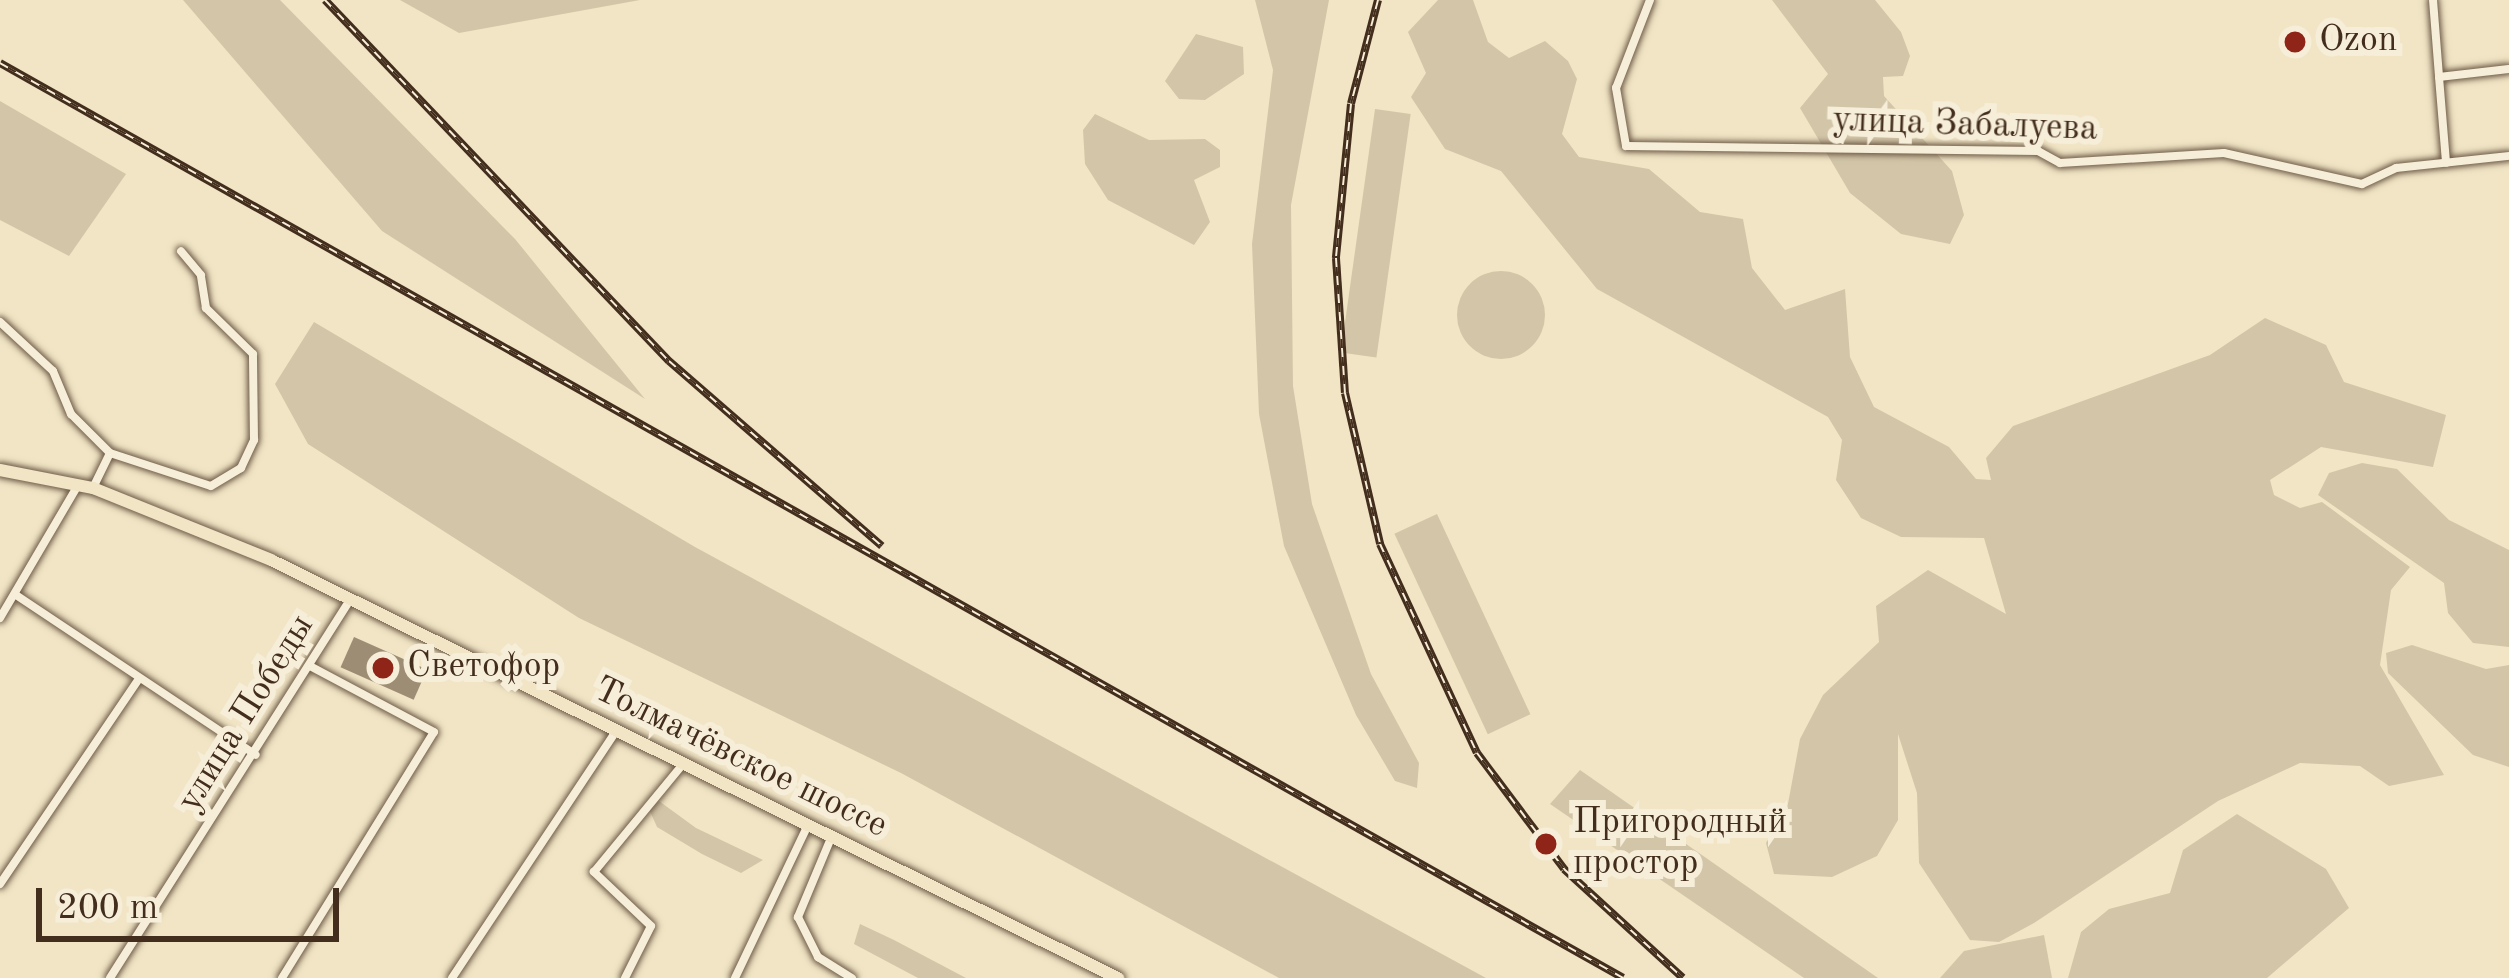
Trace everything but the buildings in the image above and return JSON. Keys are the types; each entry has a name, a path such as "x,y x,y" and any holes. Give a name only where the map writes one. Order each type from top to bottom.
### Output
{"main road":[{"name":"Толмачёвское шоссе","path":"0,470 93,488 350,600 1118,978"}],"street":[{"name":"улица Забалуева","path":"1650,0 1616,88 1626,146 2038,151 2060,163 2224,153 2362,184 2446,163 2509,156"},
{"path":"2433,0 2446,163"},
{"path":"2439,77 2509,69"},
{"path":"0,322 53,370 71,414 110,453 212,486 242,468 254,440 254,354 206,308 201,275 181,251"},
{"path":"93,488 110,453"},
{"path":"0,618 78,484"},
{"path":"16,595 137,680 256,754"},
{"name":"улица Победы","path":"110,978 350,600"},
{"path":"282,978 434,732 310,666"},
{"path":"0,884 137,680"},
{"path":"452,978 616,730"},
{"path":"625,978 651,926 594,872 683,763"},
{"path":"736,978 808,825"},
{"path":"831,838 798,917 818,957 852,978"}],"shaded area":[{"path":"183,0 280,0 515,239 645,399 382,231"},
{"path":"400,0 640,0 459,33"},
{"path":"1255,0 1329,0 1291,205 1293,386 1312,504 1371,674 1419,763 1417,788 1395,781 1356,715 1284,546 1259,414 1252,244 1273,70"},
{"path":"1438,0 1473,0 1488,42 1509,58 1545,41 1568,61 1577,79 1562,134 1579,157 1649,169 1700,212 1743,219 1752,268 1785,310 1845,289 1850,357 1874,407 1949,447 1976,479 1991,480 1986,458 2013,426 2210,355 2265,318 2326,345 2344,382 2446,415 2433,467 2321,447 2270,480 2274,495 2300,508 2322,502 2410,567 2391,590 2380,665 2444,775 2389,786 2360,766 2300,763 2218,801 1999,942 1970,940 1919,863 1917,793 1898,734 1898,820 1877,856 1832,877 1774,874 1766,843 1787,809 1800,739 1823,695 1879,642 1876,606 1928,570 2006,614 1984,538 1901,537 1861,518 1836,480 1842,440 1828,417 1597,289 1501,171 1445,149 1411,97 1426,73 1408,32"},
{"path":"1772,0 1875,0 1901,32 1910,56 1903,76 1883,77 1884,96 1952,171 1964,215 1950,244 1901,234 1850,193 1800,108 1828,74"},
{"path":"1196,34 1243,47 1244,74 1205,100 1179,99 1165,81"},
{"path":"0,101 126,174 69,256 0,220"},
{"path":"1375,109 1411,114 1376,358 1341,353"},
{"path":"1095,114 1149,140 1205,139 1220,150 1220,167 1194,180 1210,222 1194,245 1108,200 1085,164 1083,130"},
{"path":"1501,271 1518,274 1532,284 1542,298 1542,332 1532,346 1518,356 1501,359 1484,356 1470,346 1460,332 1457,315 1460,298 1470,284 1484,274"},
{"path":"314,322 695,547 1486,978 1279,978 901,773 579,618 308,444 275,384"},
{"path":"2362,463 2397,469 2449,520 2509,550 2509,647 2473,643 2448,613 2444,583 2318,495 2329,473"},
{"path":"1437,514 1530,714 1488,734 1394,534"},
{"path":"2412,645 2486,669 2509,665 2509,767 2473,755 2388,673 2386,653"},
{"path":"1580,770 1878,978 1804,978 1550,804"},
{"path":"659,801 696,828 763,860 741,873 702,854 657,827 649,809"},
{"path":"2237,814 2326,869 2349,908 2267,978 2068,978 2081,932 2109,909 2170,893 2183,850"},
{"path":"860,924 966,978 918,978 854,944"},
{"path":"2044,935 2052,978 1940,978 1964,951"}],"railway":[{"path":"325,0 669,361 882,546"},
{"path":"1378,0 1351,104 1336,258 1345,393 1380,544 1477,753 1564,869 1683,978"},
{"path":"0,63 1623,978"}],"place":[{"name":"Ozon","path":"2295,42"},
{"name":"Светофор","path":"383,668"},
{"name":"Пригородный простор","path":"1546,844"}]}
